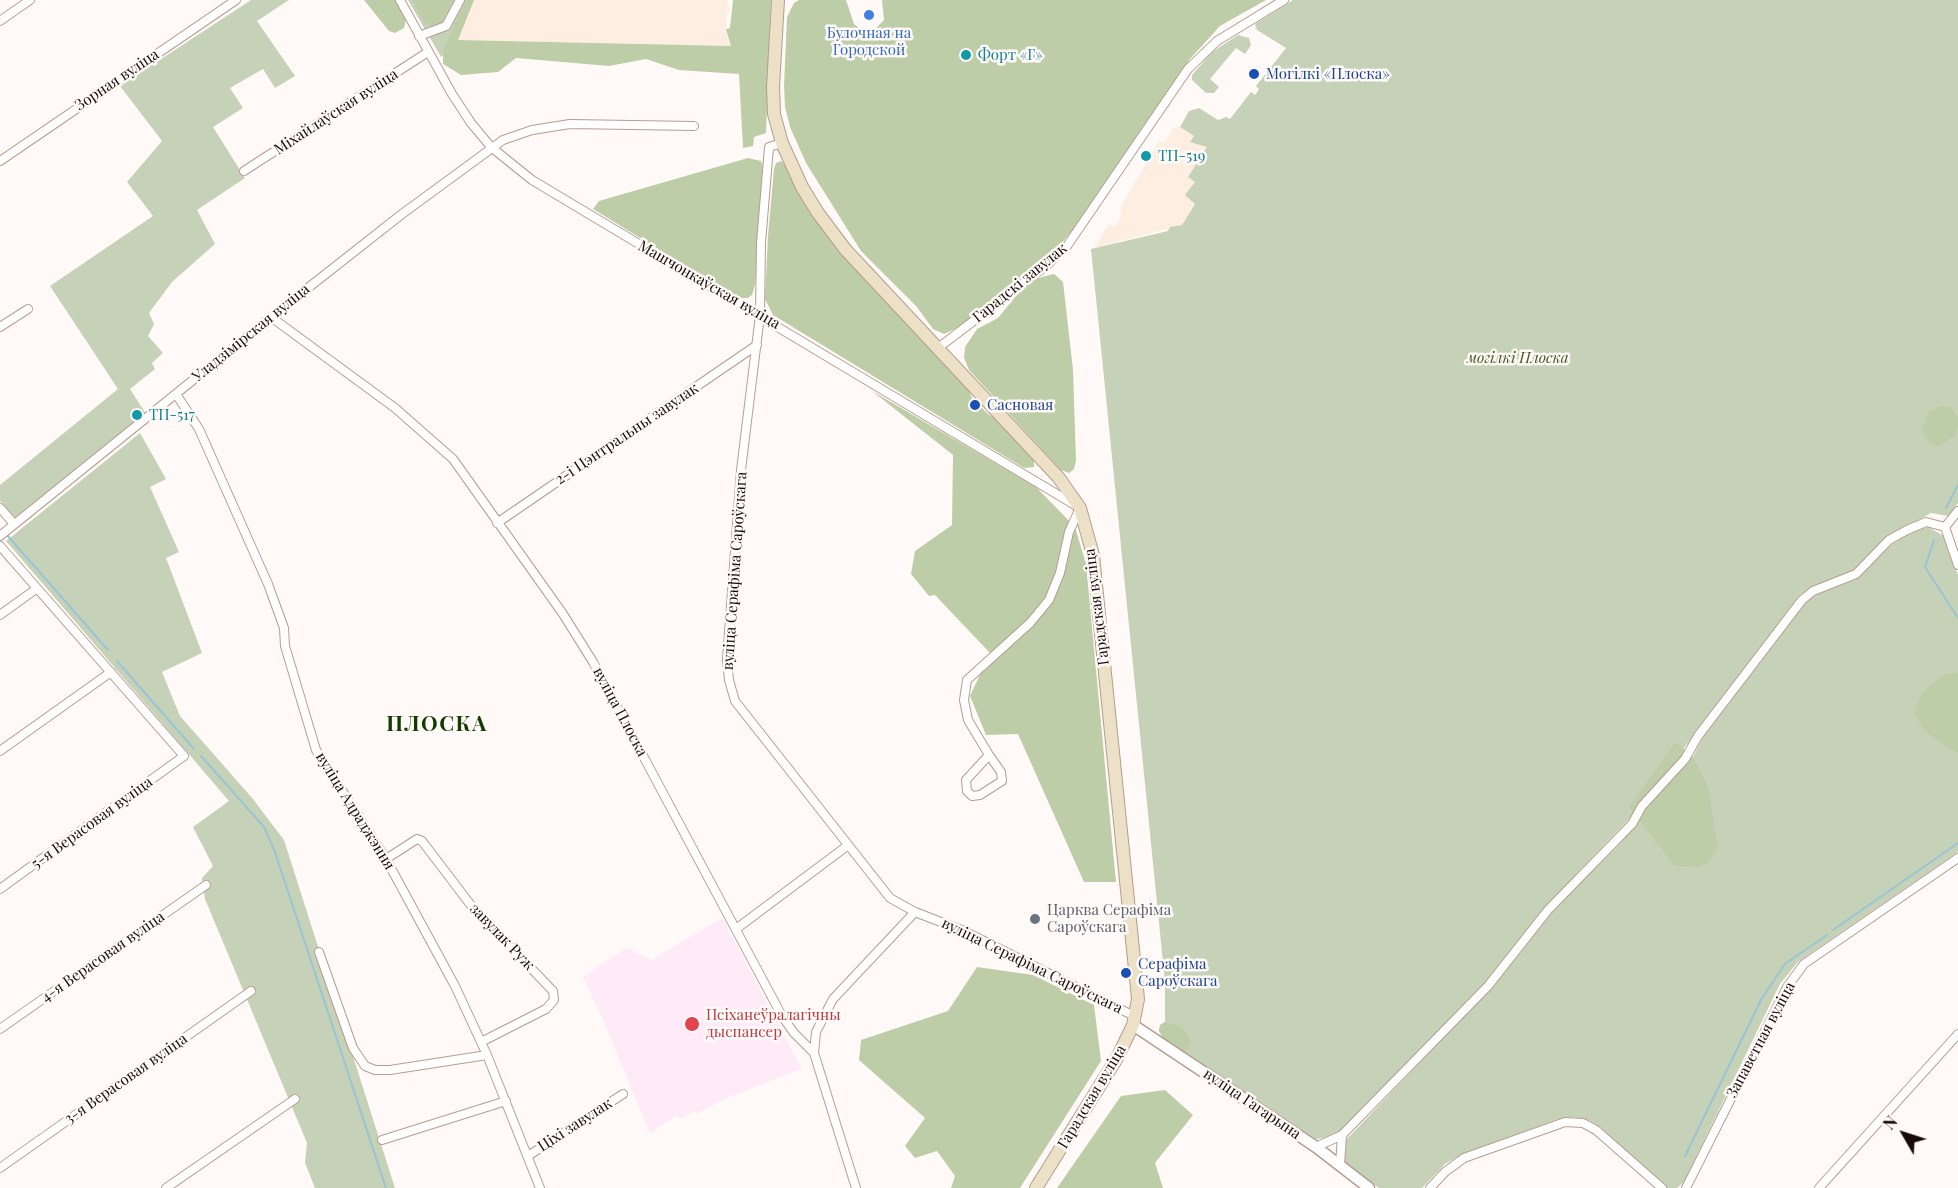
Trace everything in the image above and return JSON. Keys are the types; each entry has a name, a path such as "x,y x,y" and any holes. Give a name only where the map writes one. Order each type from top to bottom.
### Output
{"main road":[{"name":"Гарадская вуліца","path":"778,0 773,87 774,114 782,143 802,187 830,231 1047,463 1080,508 1094,567 1137,979 1134,1021 1117,1058 1036,1188"}],"street":[{"path":"0,21 30,0"},
{"name":"Машчонкаўская вуліца","path":"400,0 461,109 491,147 532,180 1080,508"},
{"path":"420,36 446,27 460,0"},
{"name":"Гарадскі завулак","path":"938,348 1047,265 1067,246 1188,69 1217,41 1284,0"},
{"name":"Зорная вуліца","path":"0,161 233,1"},
{"name":"Міхайлаўская вуліца","path":"244,171 428,52"},
{"name":"Уладзімірская вуліца","path":"0,536 272,317 491,147 516,134 550,126 694,126"},
{"name":"вуліца Серафіма Сароўскага","path":"782,143 769,147 761,243 760,315 741,470 727,659 729,680 741,711 890,898 915,912 964,931 1134,1021"},
{"path":"0,327 28,309"},
{"name":"вуліца Плоска","path":"272,317 434,439 453,459 563,614 593,662 787,1024 814,1053 842,1150 856,1188"},
{"name":"2-і Цэнтральны завулак","path":"497,523 757,345"},
{"name":"вуліца Адраджэння","path":"176,394 199,429 268,584 284,628 285,646 315,750 386,860 452,979 487,1055 540,1188"},
{"path":"0,508 13,526"},
{"path":"989,755 966,780 965,788 972,796 980,795 1002,781 1001,772 968,720 964,700 967,680 1030,623 1049,600 1060,573 1069,532 1080,508"},
{"path":"1945,527 1958,510"},
{"path":"1316,1147 1342,1135 1488,986 1548,910 1632,824 1642,806 1685,759 1698,736 1802,600 1813,591 1856,574 1889,540 1906,530 1926,522 1945,527"},
{"path":"1945,527 1958,565"},
{"path":"0,546 111,672 0,751"},
{"path":"0,615 36,589"},
{"name":"5-я Верасовая вуліца","path":"0,889 184,756 111,672"},
{"name":"завулак Руж","path":"386,860 417,839 422,841 473,908 553,991 554,1000 546,1009 481,1042"},
{"path":"736,929 847,846"},
{"name":"Запаветная вуліца","path":"1686,1188 1787,987 1804,964 1958,858"},
{"name":"4-я Верасовая вуліца","path":"0,1029 206,885"},
{"path":"814,1053 816,1032 833,999 915,912"},
{"path":"319,952 353,1048 365,1066 375,1070 390,1070 487,1055"},
{"name":"3-я Верасовая вуліца","path":"0,1168 251,991"},
{"name":"вуліца Гагарына","path":"1134,1021 1316,1147 1369,1188"},
{"path":"1819,1188 1958,1034"},
{"name":"Ціхі завулак","path":"528,1156 623,1094"},
{"path":"166,1188 295,1099"},
{"path":"381,1140 506,1101"},
{"path":"1430,1188 1445,1172 1464,1158 1565,1122 1583,1123 1596,1131 1662,1188"},
{"path":"1340,1166 1342,1135"}],"shaded area":[{"path":"474,0 728,0 727,7 730,7 730,12 727,12 726,29 731,46 457,40"},
{"path":"1180,127 1194,136 1190,141 1208,146 1189,176 1195,182 1195,203 1182,225 1094,248 1109,224 1114,227 1122,216 1120,208 1159,141 1164,143 1173,128"},
{"name":"Псіханеўралагічны дыспансер","path":"722,918 802,1069 724,1099 696,1114 695,1111 680,1119 678,1115 650,1133 583,977 626,948 654,961 656,957"}],"green space":[{"path":"251,0 289,0 257,21 295,76 275,88 263,69 230,88 243,108 213,127 245,178 197,210 215,244 172,282 149,313 154,324 148,336 163,353 152,363 155,369 130,389 146,414 16,519 0,501 0,485 118,389 50,286 153,216 127,182 162,141 120,86"},
{"path":"364,0 395,0 406,20 404,28 395,33 389,31"},
{"path":"408,0 474,0 457,40 441,57"},
{"path":"412,0 453,0 443,23 434,27 425,23"},
{"path":"466,0 474,0 458,40 731,46 726,29 730,28 733,0 771,0 766,133 754,137 753,146 743,148 739,74 679,70 646,59 609,66 516,58 498,72 461,75 443,64 443,51"},
{"path":"799,0 846,0 854,24 863,31 873,31 884,20 882,0 1266,0 1220,26 1190,59 1083,217 1061,244 963,325 944,334 933,329 916,306 861,251 806,163 790,127 785,107 784,86 787,17 794,3"},
{"name":"могілкі Плоска","path":"1293,0 1958,0 1958,503 1948,516 1931,513 1917,521 1852,572 1801,594 1634,814 1578,872 1488,980 1342,1130 1326,1138 1316,1139 1163,1038 1159,1031 1160,1025 1165,1022 1165,982 1091,249 1168,231 1170,227 1182,225 1195,204 1185,195 1195,182 1188,177 1207,147 1190,142 1194,136 1180,127 1189,111 1199,108 1218,120 1226,117 1230,119 1251,92 1255,95 1259,89 1256,86 1286,48 1257,30 1255,24"},
{"path":"1238,35 1249,38 1251,45 1245,54 1236,48 1210,79 1219,87 1214,93 1206,93 1192,80 1192,75 1212,52"},
{"path":"748,158 761,161 764,170 755,285 752,295 748,298 738,298 593,209 599,201"},
{"path":"781,161 787,166 810,209 966,383 972,398 988,414 1002,423 1034,459 1034,467 1024,468 773,315 765,299 768,236 774,169 776,163"},
{"path":"1054,274 1063,282 1073,370 1076,460 1074,469 1069,473 1061,470 969,370 964,358 965,347 977,329 998,318 1016,296 1038,278"},
{"path":"872,391 1036,487 1075,527 1086,564 1116,882 1084,882 1018,734 986,735 970,696 990,653 935,595 929,596 911,574 915,551 952,525 953,455"},
{"path":"1941,406 1951,408 1958,418 1956,435 1939,446 1931,445 1922,431 1928,412"},
{"path":"140,433 166,479 150,487 179,552 166,558 202,653 162,672 180,716 253,799 284,840 395,1188 315,1188 305,1163 307,1143 205,899 202,878 213,866 193,827 229,801 6,541"},
{"path":"1928,527 1944,536 1958,575 1958,852 1798,962 1780,984 1684,1182 1677,1188 1667,1188 1599,1126 1589,1120 1572,1117 1558,1119 1465,1153 1445,1164 1422,1188 1379,1188 1346,1164 1343,1154 1345,1141 1491,988 1551,911 1617,847 1693,757 1705,733 1804,602 1824,591 1855,580 1891,545 1914,530"},
{"path":"1958,673 1958,753 1956,753 1925,731 1914,711 1922,693 1945,674"},
{"path":"1676,742 1693,757 1708,787 1718,848 1707,863 1697,867 1675,866 1629,807"},
{"path":"977,967 1033,975 1094,1005 1101,1061 1020,1188 951,1188 955,1176 937,1151 915,1158 905,1146 925,1118 859,1060 861,1040 948,1011"},
{"path":"1165,1022 1177,1025 1186,1032 1191,1043 1185,1052 1163,1038 1159,1031 1160,1025"},
{"path":"1165,1090 1193,1115 1155,1163 1163,1188 1057,1188 1121,1096"}],"waterway":[{"path":"1946,508 1958,485"},
{"path":"7,535 108,650"},
{"path":"1934,540 1925,567 1958,618"},
{"path":"117,661 194,749"},
{"path":"201,756 264,827 275,852 386,1188"},
{"path":"1833,930 1958,843"},
{"path":"1685,1156 1762,998 1785,964 1827,935"}],"place":[{"name":"Булочная на Городской","path":"869,15"},
{"name":"Форт «Г»","path":"966,55"},
{"name":"Могілкі «Плоска»","path":"1254,74"},
{"name":"ТП-519","path":"1146,156"},
{"name":"Сасновая","path":"975,405"},
{"name":"ТП-517","path":"137,415"},
{"name":"Царква Серафіма Сароўскага","path":"1035,919"},
{"name":"Серафіма Сароўскага","path":"1126,973"},
{"name":"Псіханеўралагічны дыспансер","path":"692,1024"}],"district":[{"name":"ПЛОСКА","path":"437,724"}]}
